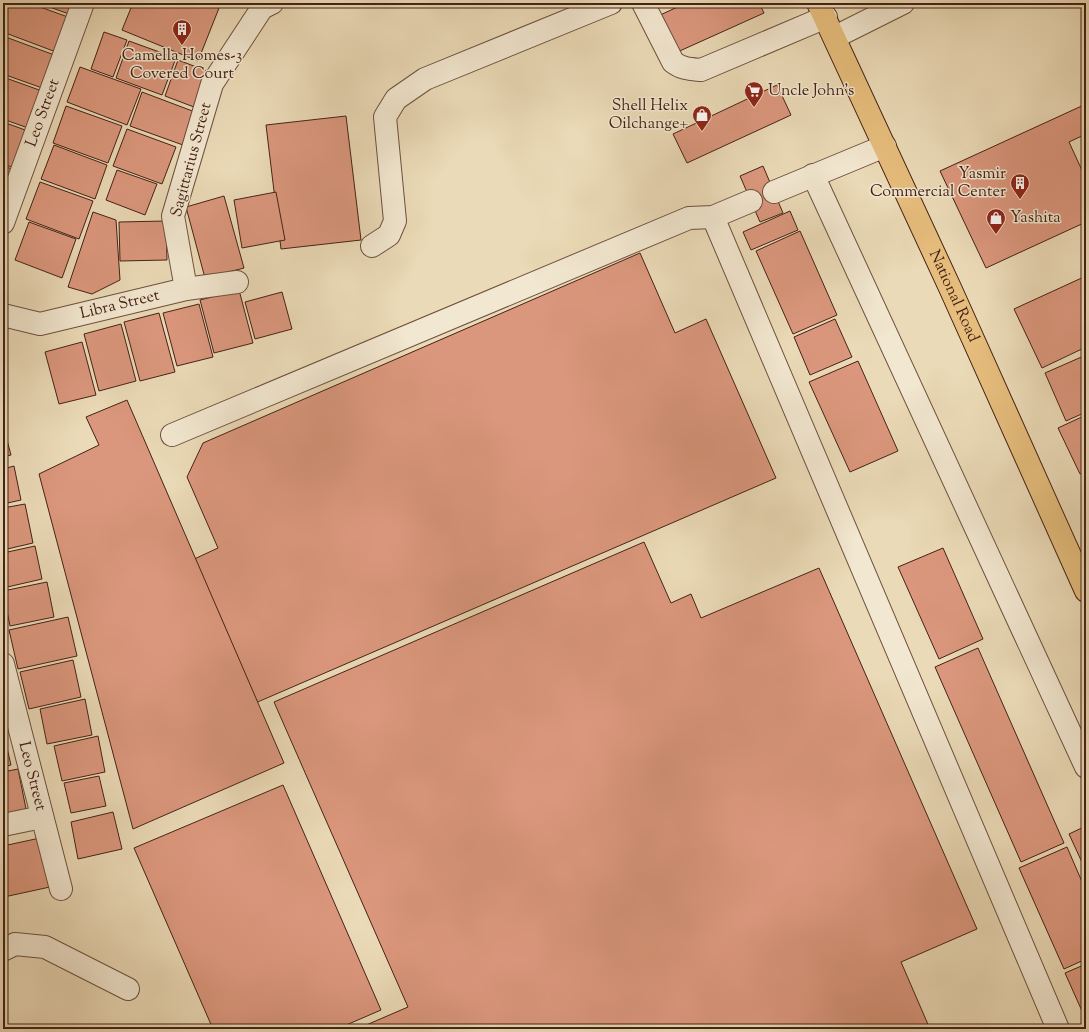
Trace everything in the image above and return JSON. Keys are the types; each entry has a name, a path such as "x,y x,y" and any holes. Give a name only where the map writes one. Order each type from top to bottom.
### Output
{"highway":[{"name":"National Road","path":"822,10 1086,591"}],"street":[{"name":"Leo Street","path":"3,223 83,3"},
{"name":"Sagittarius Street","path":"186,289 173,216 212,84 262,8 272,3"},
{"path":"372,246 389,234 395,221 385,118 396,99 425,79 611,3"},
{"path":"643,3 673,62 679,67 701,70 822,10"},
{"path":"835,37 903,3"},
{"path":"774,192 884,146"},
{"path":"813,175 1086,768"},
{"path":"172,435 689,218 713,217 751,201"},
{"path":"713,217 1058,1029"},
{"name":"Libra Street","path":"3,315 40,324 186,289 237,282"},
{"name":"Leo Street","path":"3,664 61,889"},
{"path":"3,825 42,818"},
{"path":"3,950 15,944 45,947 128,989"}],"building":[{"path":"8,3 29,3 68,17 56,52 3,32 3,17"},
{"path":"38,3 73,3 69,14"},
{"name":"Camella Homes-3 Covered Court","path":"133,3 221,3 198,61 122,30"},
{"path":"686,3 759,3 764,13 673,54 656,17"},
{"path":"104,32 127,40 113,77 91,69"},
{"path":"3,36 57,56 45,89 3,74"},
{"path":"129,41 176,58 162,95 116,78"},
{"path":"178,60 207,71 194,107 165,96"},
{"path":"80,67 141,89 127,125 67,102"},
{"path":"3,77 42,91 28,128 3,119"},
{"path":"777,85 791,115 687,163 673,134"},
{"path":"142,92 195,112 183,145 130,126"},
{"name":"Yasmir Commercial Center","path":"1086,104 1086,134 1069,142 1086,179 1086,222 986,268 940,171"},
{"path":"66,106 122,126 108,163 53,143"},
{"path":"346,116 361,240 281,249 266,125"},
{"path":"3,122 28,131 15,168 3,164"},
{"path":"127,129 176,147 162,184 113,166"},
{"path":"54,145 107,165 95,199 41,179"},
{"path":"3,166 12,169 3,195"},
{"path":"763,166 783,213 760,222 740,176"},
{"path":"117,170 157,184 145,215 106,200"},
{"path":"40,182 93,201 79,239 26,219"},
{"path":"276,192 285,240 242,248 234,200"},
{"path":"224,196 244,268 205,278 186,207"},
{"path":"790,211 798,230 751,250 743,232"},
{"path":"93,212 116,220 120,280 92,294 68,287"},
{"path":"166,221 167,260 120,261 119,222"},
{"path":"29,222 76,239 62,278 15,260"},
{"path":"800,231 837,315 793,334 756,251"},
{"path":"640,253 675,333 706,319 776,478 253,704 190,561 218,548 187,477 203,443"},
{"path":"1086,276 1086,347 1042,368 1014,309"},
{"path":"239,290 253,343 214,353 200,300"},
{"path":"282,292 292,329 255,339 245,302"},
{"path":"199,304 213,357 177,366 163,313"},
{"path":"159,313 175,372 140,381 124,322"},
{"path":"835,319 852,357 810,375 794,337"},
{"path":"121,324 136,381 99,391 84,334"},
{"path":"82,342 96,395 59,404 45,352"},
{"path":"1086,355 1086,412 1066,421 1045,373"},
{"path":"858,361 898,451 850,472 809,382"},
{"path":"127,400 284,763 133,829 39,474 99,445 86,417"},
{"path":"1086,415 1086,472 1080,474 1058,428"},
{"path":"3,425 11,455 3,457"},
{"path":"14,466 21,500 3,504 3,469"},
{"path":"25,504 33,543 3,550 3,508"},
{"path":"644,542 671,603 691,594 701,618 819,568 977,929 901,962 930,1029 357,1029 408,1007 274,702"},
{"path":"35,546 42,579 3,588 3,553"},
{"path":"943,548 983,639 939,659 898,567"},
{"path":"47,582 54,617 10,626 3,591"},
{"path":"68,617 77,656 18,669 9,630"},
{"path":"978,648 1064,843 1021,862 935,667"},
{"path":"73,660 81,697 29,709 20,672"},
{"path":"85,699 92,735 47,744 40,709"},
{"path":"3,731 11,765 3,767"},
{"path":"98,736 105,772 62,781 54,746"},
{"path":"18,769 26,809 3,814 3,772"},
{"path":"99,776 106,806 71,813 64,783"},
{"path":"283,785 381,1010 337,1029 213,1029 134,848"},
{"path":"113,812 122,849 78,859 71,822"},
{"path":"1086,826 1086,871 1069,834"},
{"path":"40,838 50,887 4,897 3,846"},
{"path":"1067,847 1086,891 1086,959 1064,969 1019,868"},
{"path":"1086,964 1086,1020 1065,973"}],"place":[{"name":"Camella Homes-3 Covered Court","path":"182,46"},
{"name":"Uncle John's","path":"754,108"},
{"name":"Shell Helix Oilchange+","path":"702,132"},
{"name":"Yasmir Commercial Center","path":"1020,200"},
{"name":"Yashita","path":"996,235"}]}
